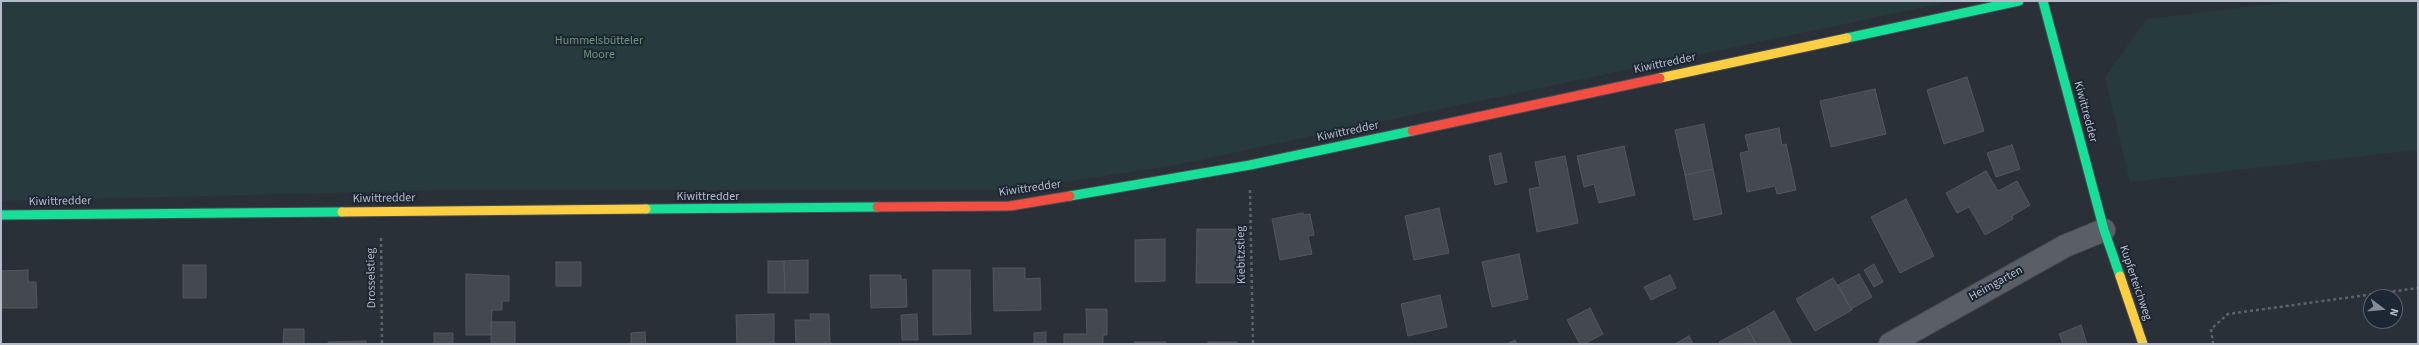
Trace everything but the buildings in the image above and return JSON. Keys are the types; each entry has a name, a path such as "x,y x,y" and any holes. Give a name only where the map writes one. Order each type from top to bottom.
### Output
{"street":[{"name":"Kiwittredder","path":"1,215 1010,206 1250,165 2019,1"},
{"name":"Kiwittredder","path":"2043,1 2104,230"},
{"name":"Heimgarten","path":"1890,344 2065,246 2104,230"},
{"name":"Kupferteichweg","path":"2104,230 2143,344"}],"path":[{"name":"Kiebitzstieg","path":"1250,165 1252,344"},
{"name":"Drosselstieg","path":"380,211 382,344"},
{"path":"2214,344 2211,329 2228,314 2418,288"}],"green space":[{"name":"Hummelsbütteler Moore","path":"1,1 1953,1 1170,166 1012,190 456,190 1,201"},
{"path":"2297,1 2418,1 2418,150 2130,182 2105,77 2147,19"}],"traffic: fast":[{"path":"1847,38 2019,1"},
{"path":"2043,1 2104,230 2120,276"},
{"path":"1070,196 1250,165 1412,131"},
{"path":"646,209 877,207"},
{"path":"1,215 342,212"}],"traffic: slow":[{"path":"1660,78 1847,38"},
{"path":"342,212 646,209"},
{"path":"2120,276 2143,344"}],"traffic: jam":[{"path":"1412,131 1660,78"},
{"path":"877,207 1010,206 1070,196"}]}
